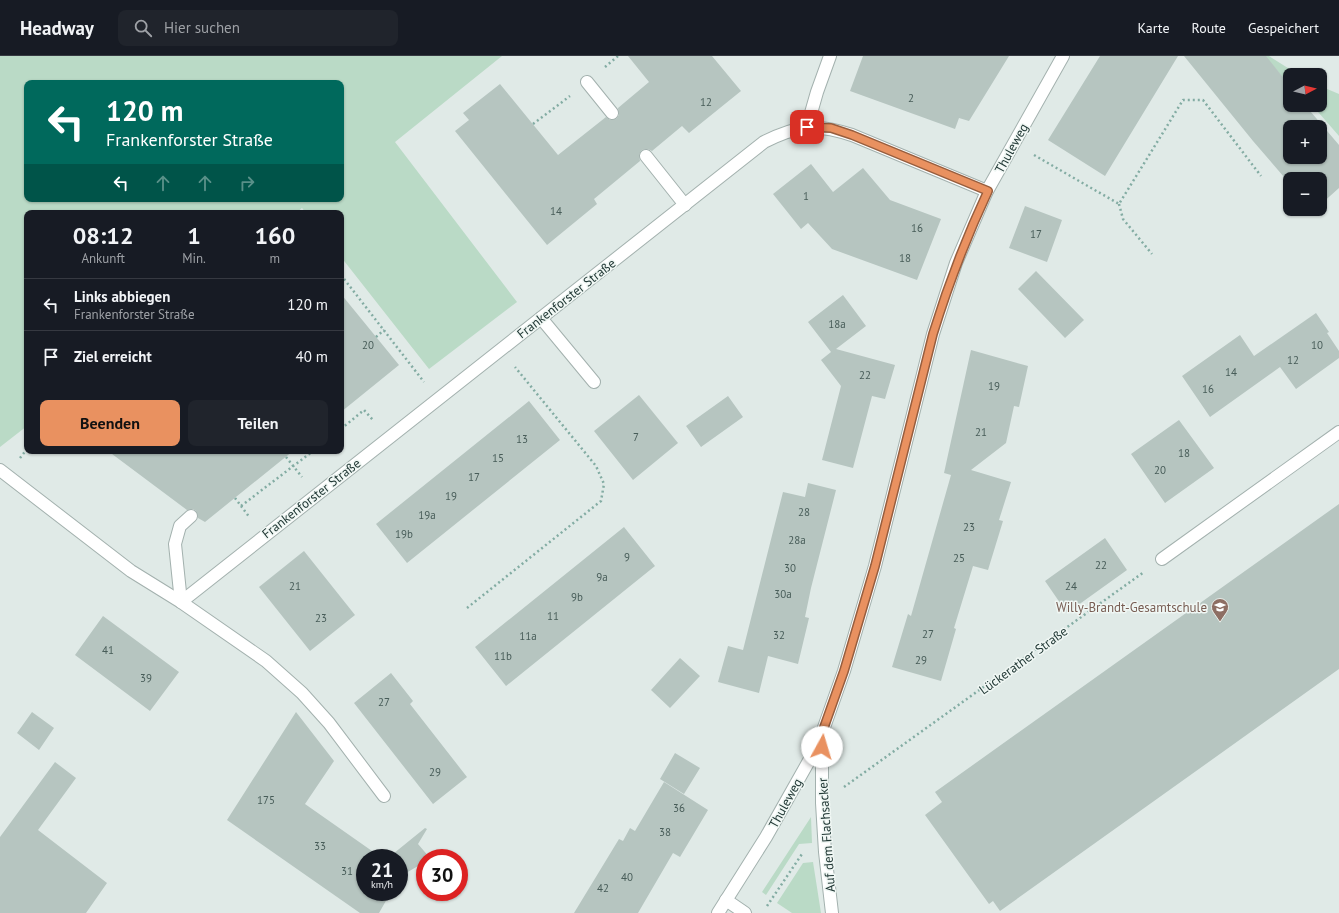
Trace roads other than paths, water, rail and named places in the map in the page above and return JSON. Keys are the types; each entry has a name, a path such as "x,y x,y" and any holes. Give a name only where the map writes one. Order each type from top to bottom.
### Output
{"street":[{"name":"Thuleweg","path":"718,913 766,837 810,759 822,733 844,671 875,566 933,334 956,263 988,191 1063,56"},
{"path":"807,127 828,57"},
{"path":"587,82 612,113"},
{"name":"Frankenforster Straße","path":"181,602 764,142 785,132 807,127 831,128 852,135 988,191"},
{"path":"646,156 684,205"},
{"path":"541,318 594,382"},
{"path":"1162,559 1339,432"},
{"path":"0,470 131,571 181,602 266,661 302,693 329,723 384,796"},
{"path":"181,602 175,544 180,526 191,516"},
{"name":"Auf dem Flachsacker","path":"822,733 822,803 825,852 832,913"},
{"path":"726,900 745,913"}],"place":[{"name":"Willy-Brandt-Gesamtschule","path":"1220,622"}]}
